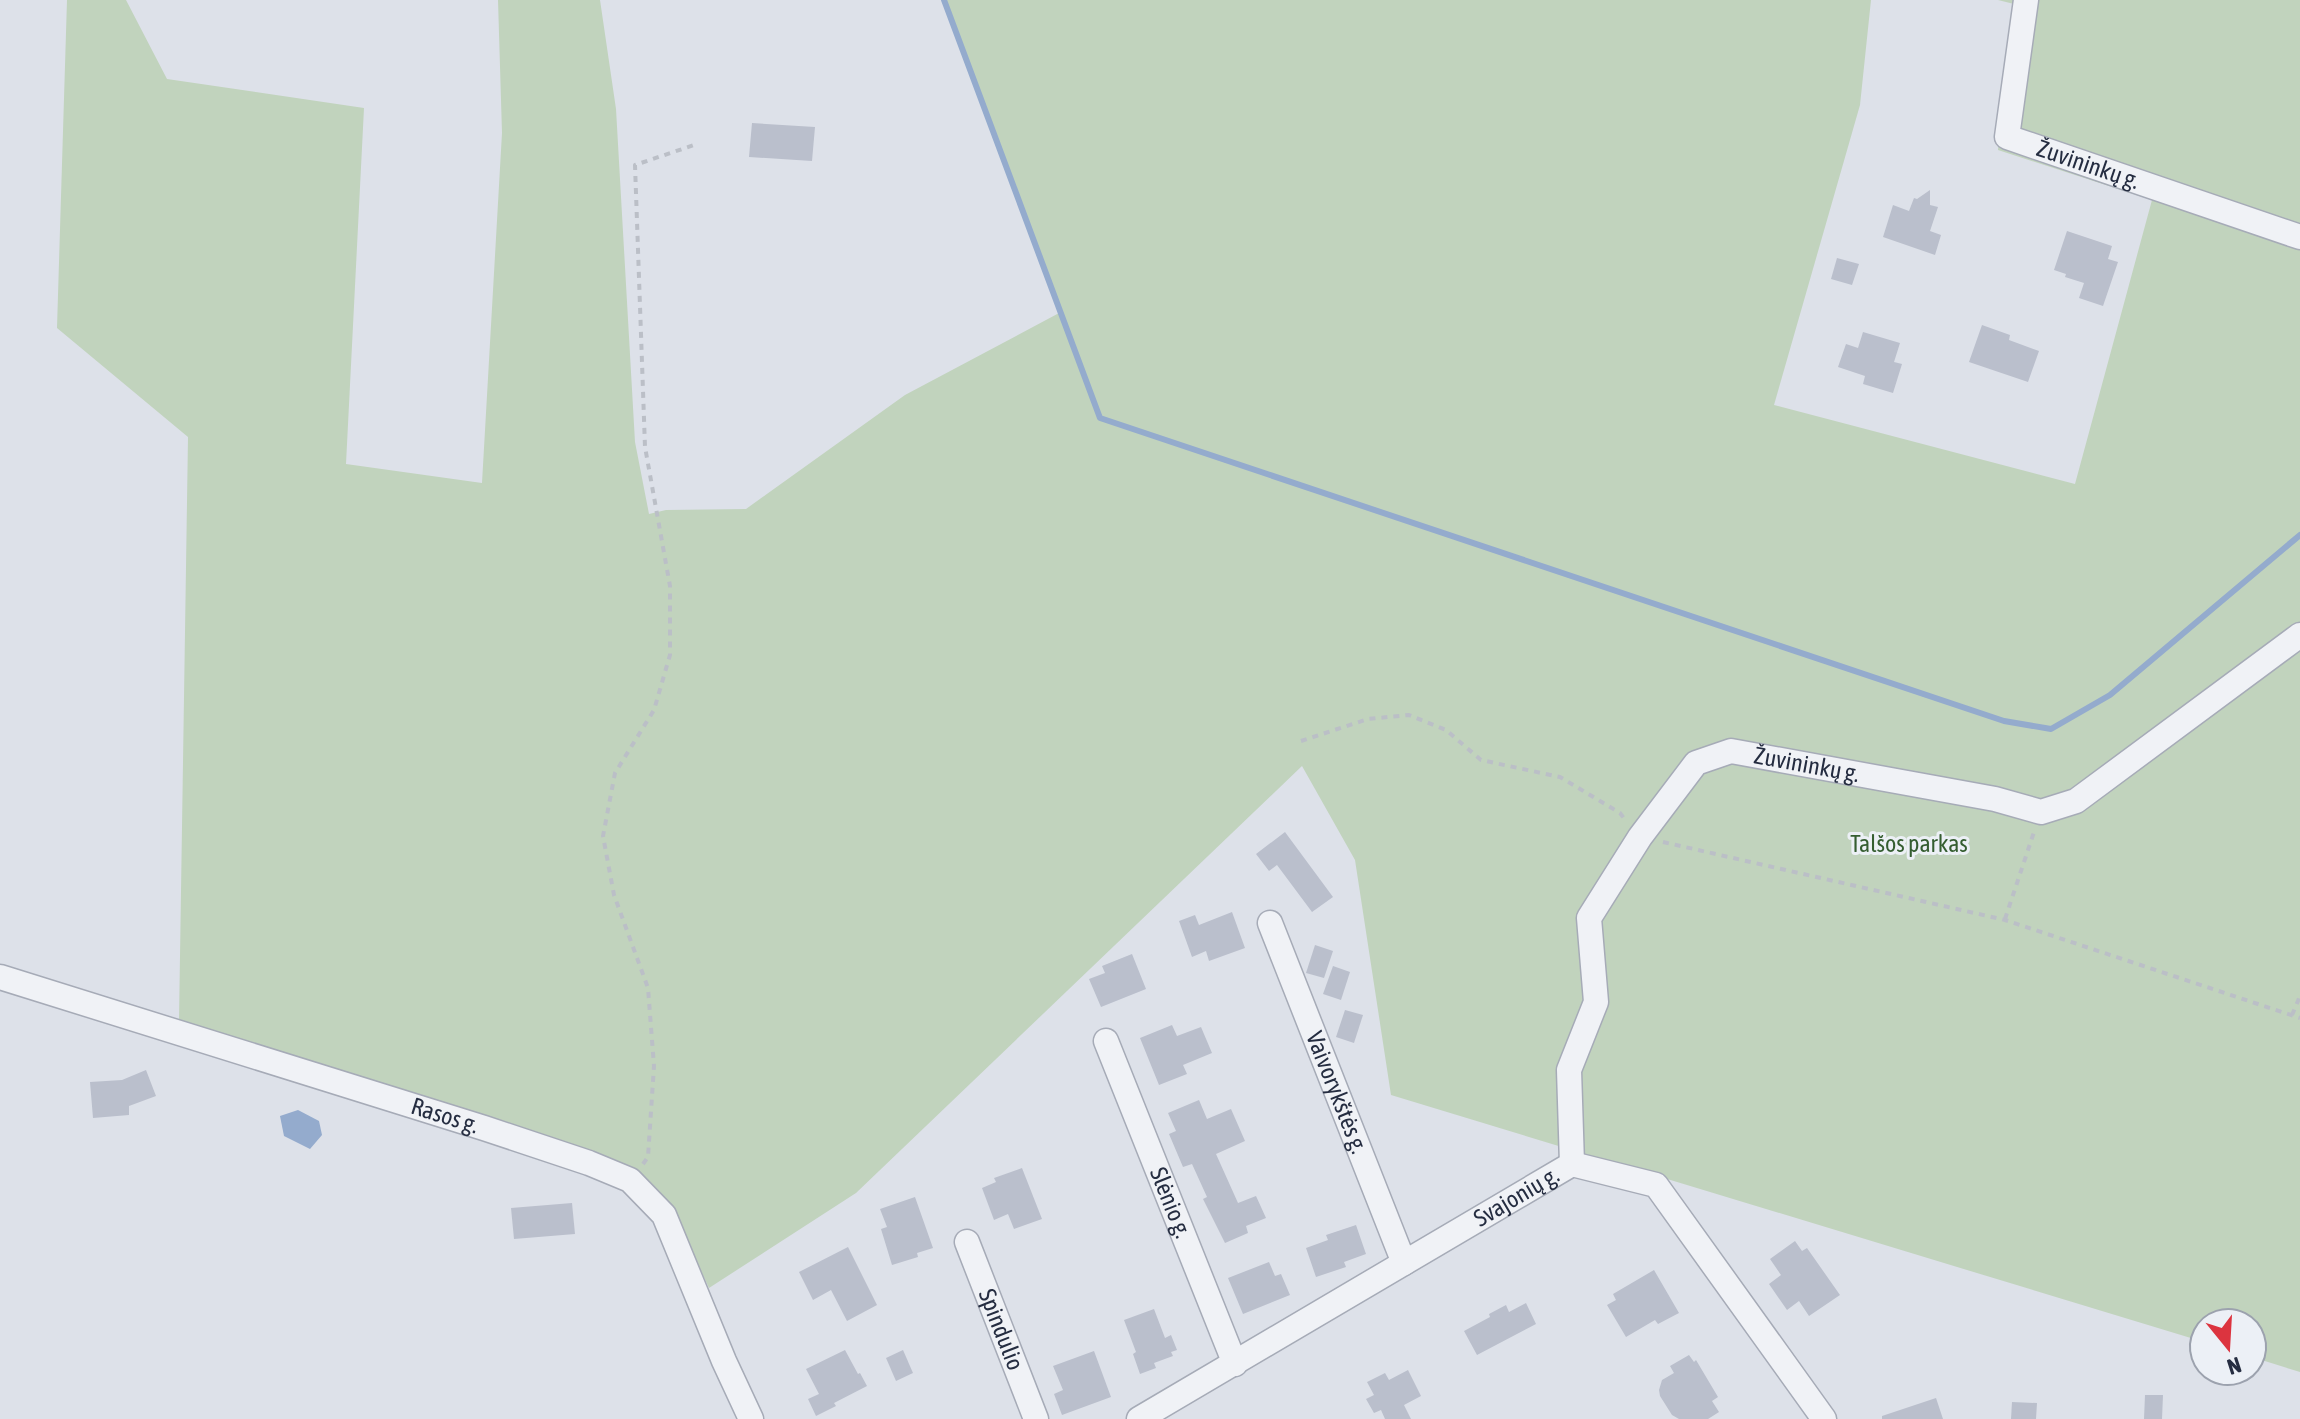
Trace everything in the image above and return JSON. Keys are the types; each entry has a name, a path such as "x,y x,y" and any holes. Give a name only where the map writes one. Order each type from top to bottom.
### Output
{"street":[{"name":"Žuvininkų g.","path":"2026,0 2007,137 2300,237"},
{"path":"2041,812 2076,801 2300,635"},
{"name":"Žuvininkų g.","path":"1572,1164 1569,1070 1596,1002 1589,918 1640,837 1696,763 1731,751 1995,799 2041,812"},
{"name":"Vaivorykštės g.","path":"1270,923 1404,1263"},
{"name":"Rasos g.","path":"0,977 484,1128 630,1180 664,1215 751,1419"},
{"name":"Slėnio g.","path":"1106,1041 1235,1364"},
{"name":"Svajonių g.","path":"1139,1419 1572,1164 1656,1185 1824,1419"},
{"name":"Spindulio","path":"967,1242 1036,1419"}],"path":[{"path":"630,1180 648,1157 654,1066 648,988 614,895 603,836 615,773 654,710 670,655 670,586 645,447 635,165 697,144"},
{"path":"1301,741 1368,719 1409,715 1446,730 1481,760 1560,777 1620,813 1640,837 2005,920 2300,1018"},
{"path":"2005,920 2041,812"},
{"path":"2292,1015 2300,996"}],"green space":[{"name":"Talšos parkas","path":"67,0 126,0 167,79 364,108 346,464 482,483 502,133 498,0 600,0 616,109 635,442 649,514 666,510 746,509 905,395 1061,312 944,0 1871,0 1860,105 1774,405 2075,484 2152,200 1998,150 2014,4 1998,0 2300,0 2300,1372 2268,1362 2268,1307 2188,1307 2188,1337 1391,1095 1355,860 1302,766 856,1193 709,1288 680,1226 658,1192 179,1022 188,437 57,328"}],"water":[{"path":"298,1110 319,1121 322,1135 310,1149 284,1136 280,1116"}],"building":[{"path":"752,123 815,127 812,161 749,157"},
{"path":"1930,190 1930,205 1938,207 1930,231 1941,235 1935,255 1883,237 1893,205 1909,211 1914,198"},
{"path":"2067,231 2112,246 2108,259 2118,262 2103,306 2079,298 2084,283 2054,270"},
{"path":"1837,258 1859,264 1852,285 1831,279"},
{"path":"1982,325 2010,335 2009,340 2039,351 2028,382 1969,362"},
{"path":"1863,332 1900,343 1894,362 1902,364 1893,393 1863,384 1865,376 1838,367 1846,344 1858,348"},
{"path":"1285,832 1333,897 1312,912 1277,865 1269,871 1256,854"},
{"path":"1232,912 1245,948 1209,961 1206,951 1192,957 1179,921 1195,915 1199,925"},
{"path":"1315,945 1333,951 1324,978 1306,973"},
{"path":"1132,954 1146,989 1101,1007 1089,979 1105,973 1102,966"},
{"path":"1333,966 1350,972 1341,1000 1323,994"},
{"path":"1345,1010 1363,1015 1354,1043 1336,1037"},
{"path":"1172,1025 1177,1036 1201,1027 1212,1053 1183,1065 1187,1074 1159,1085 1140,1038"},
{"path":"146,1070 156,1096 129,1106 129,1115 93,1118 90,1082 122,1080"},
{"path":"1199,1100 1207,1119 1231,1109 1245,1141 1216,1154 1238,1203 1256,1196 1266,1218 1246,1226 1248,1233 1225,1243 1203,1199 1207,1197 1192,1164 1183,1167 1169,1134 1176,1131 1168,1113"},
{"path":"1022,1168 1042,1219 1014,1229 1008,1214 994,1220 982,1188 996,1182 994,1178"},
{"path":"915,1197 933,1248 917,1253 918,1257 892,1265 881,1229 887,1227 880,1209"},
{"path":"572,1203 575,1234 514,1239 511,1208"},
{"path":"1356,1225 1366,1254 1344,1262 1346,1267 1316,1277 1306,1248 1328,1240 1326,1235"},
{"path":"1795,1241 1802,1251 1807,1248 1840,1295 1809,1316 1799,1301 1787,1310 1769,1284 1781,1275 1770,1259"},
{"path":"848,1247 877,1305 847,1321 831,1290 813,1300 799,1272"},
{"path":"1269,1262 1275,1276 1281,1274 1290,1295 1243,1314 1228,1278"},
{"path":"1654,1270 1679,1313 1658,1324 1655,1320 1626,1337 1607,1305 1616,1300 1613,1294"},
{"path":"1526,1303 1536,1324 1477,1355 1464,1331 1506,1305 1509,1312"},
{"path":"1154,1309 1165,1338 1171,1335 1177,1350 1171,1352 1173,1356 1154,1363 1156,1368 1140,1374 1133,1354 1136,1352 1124,1320"},
{"path":"845,1350 867,1386 816,1416 808,1399 819,1394 806,1369"},
{"path":"903,1350 913,1373 896,1381 886,1358"},
{"path":"1094,1351 1111,1397 1062,1415 1054,1394 1063,1390 1053,1366"},
{"path":"1689,1355 1694,1362 1696,1360 1718,1397 1712,1401 1719,1412 1708,1419 1679,1419 1672,1415 1660,1396 1662,1380 1674,1373 1670,1366"},
{"path":"1408,1370 1421,1396 1404,1405 1411,1419 1385,1419 1381,1410 1374,1413 1366,1399 1374,1395 1367,1382 1385,1373 1389,1380"},
{"path":"2145,1395 2163,1395 2162,1419 2144,1419"},
{"path":"1936,1398 1943,1419 1882,1419 1882,1416"},
{"path":"2012,1402 2037,1403 2036,1419 2011,1419"}],"waterway":[{"path":"944,0 1100,418 2004,721 2051,729 2110,695 2300,535"}]}
